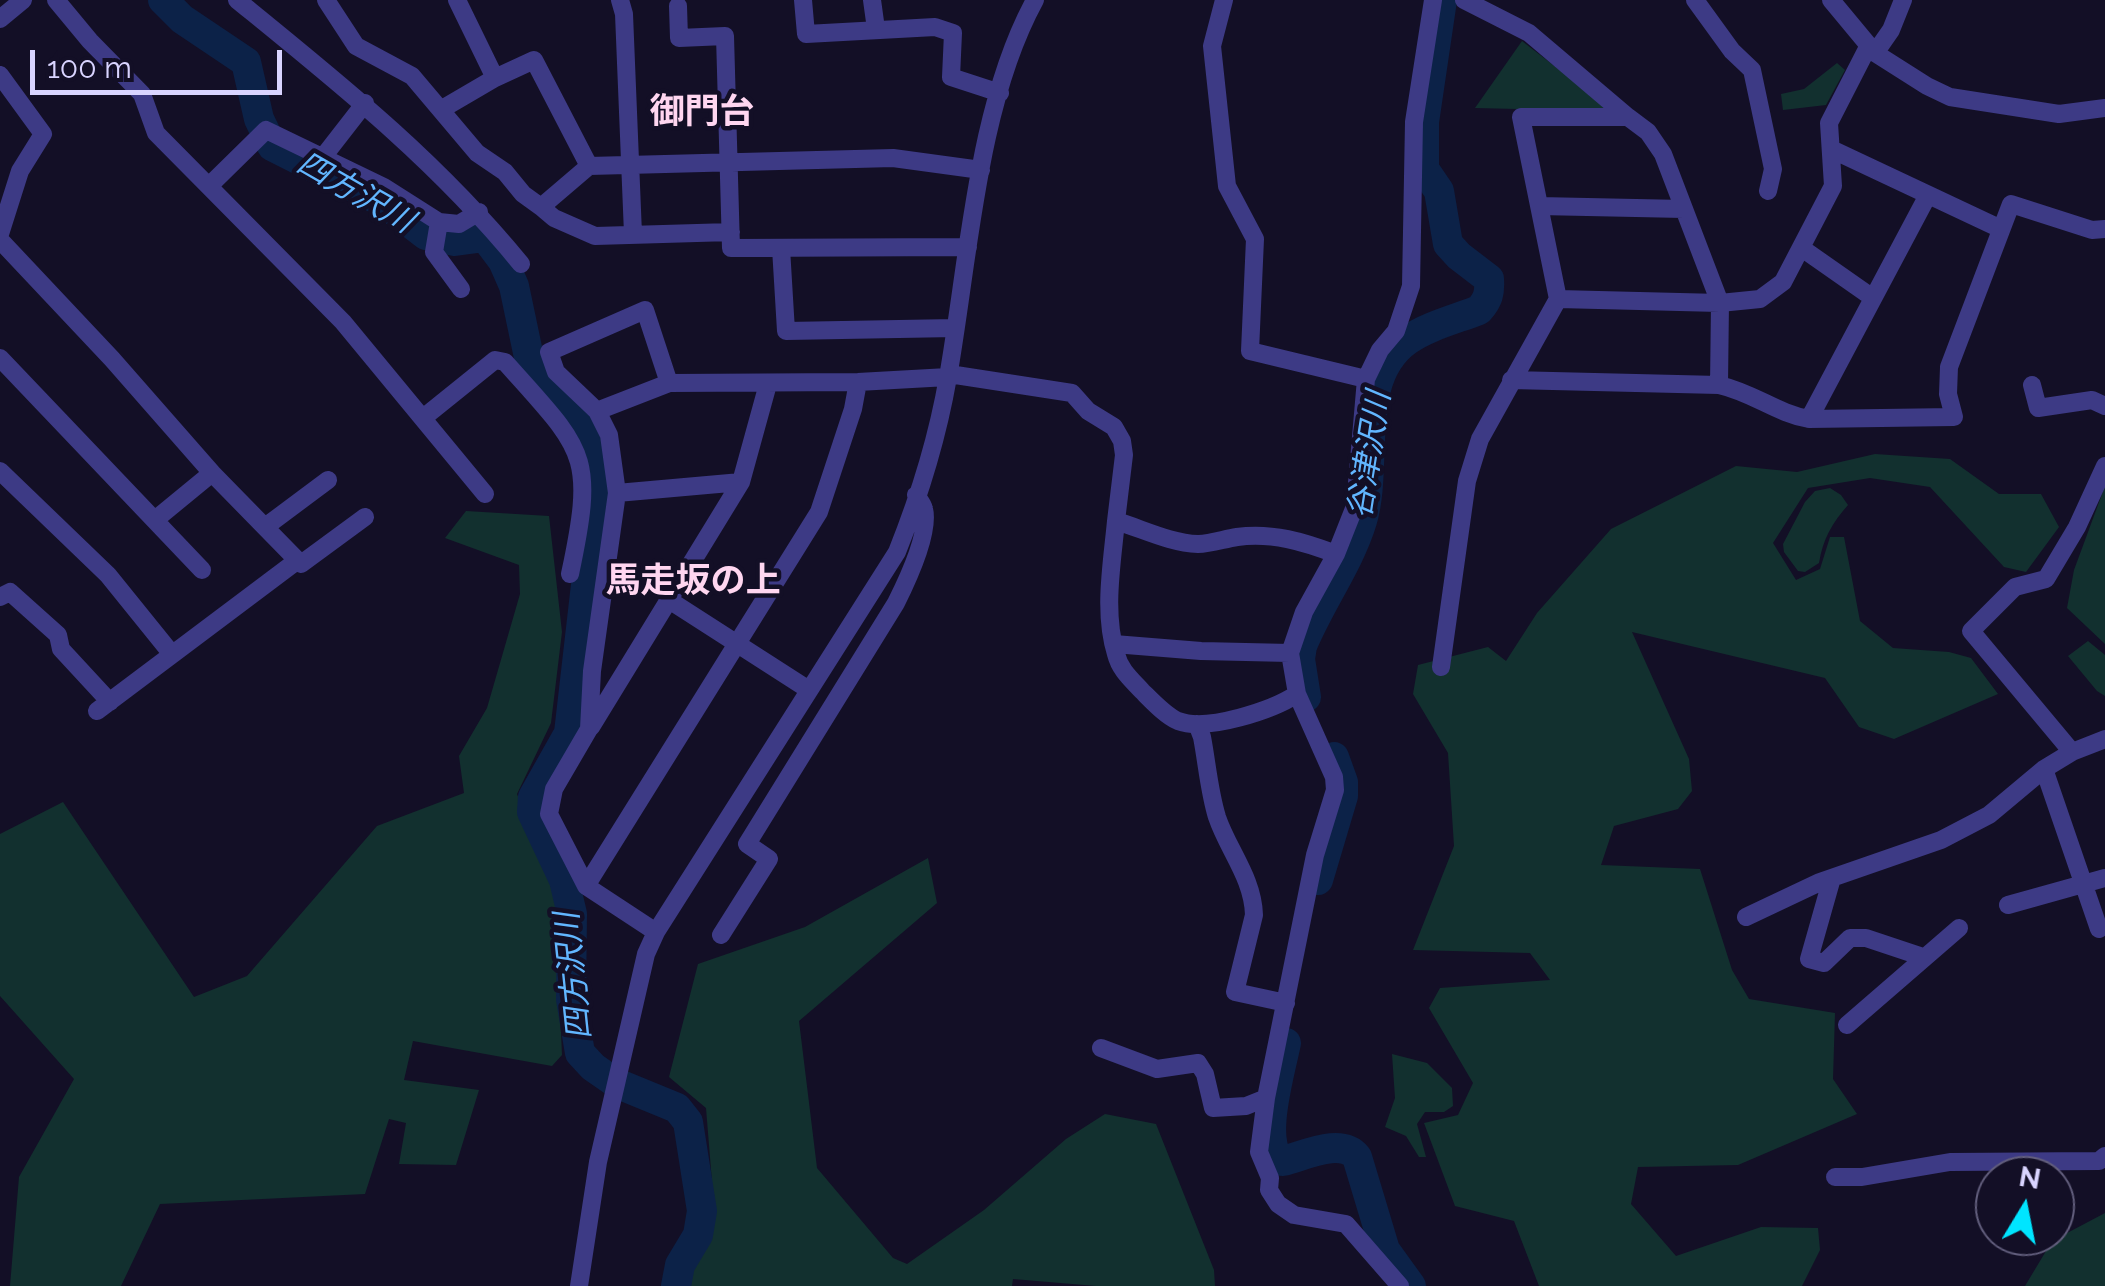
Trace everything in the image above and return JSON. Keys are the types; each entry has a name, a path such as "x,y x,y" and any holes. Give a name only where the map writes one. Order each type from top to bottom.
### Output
{"street":[{"path":"0,19 24,0"},
{"path":"56,0 142,94 156,133 342,322 485,494"},
{"path":"237,0 365,103 479,212 522,264"},
{"path":"326,0 356,46 412,76 477,153 505,172 523,194 554,218 596,236 731,232"},
{"path":"620,0 632,164 632,234"},
{"path":"803,0 806,34 934,28 953,32 951,77 1000,93"},
{"path":"872,0 876,29"},
{"path":"579,1286 598,1162 646,954 656,932 897,552 948,375 981,170 1000,93 1018,31 1035,0"},
{"path":"1224,0 1212,46 1227,186 1255,240 1250,351 1366,379"},
{"path":"1400,1286 1346,1224 1294,1215 1278,1204 1269,1190 1270,1178 1259,1152 1266,1098 1315,855 1335,790 1334,777 1298,694 1290,653 1304,612 1336,554 1355,506 1366,379 1380,350 1396,332 1411,286 1414,122 1434,0"},
{"path":"1464,0 1529,33 1648,132 1663,154 1720,303 1720,384"},
{"path":"1695,0 1732,51 1752,70 1773,169 1768,191"},
{"path":"1831,0 1872,49 1950,96 2060,114 2105,108"},
{"path":"1558,299 1720,303 1760,298 1783,282 1834,186 1828,123 1872,49 1891,30 1903,0"},
{"path":"465,3 495,78"},
{"path":"678,6 679,38 725,36 731,248 968,247"},
{"path":"442,109 534,60 589,166"},
{"path":"0,75 43,134 20,171 0,237 212,473 301,564 366,517"},
{"path":"323,157 365,103"},
{"path":"1440,667 1468,482 1480,439 1558,299 1522,117 1628,117"},
{"path":"209,186 266,130 384,187 439,222 459,224 479,212"},
{"path":"1830,149 2002,229"},
{"path":"541,207 589,166 893,158 981,170"},
{"path":"1809,420 1928,194"},
{"path":"1512,380 1720,384 1748,391 1788,415 1809,420 1954,418 1948,394 1949,366 2011,204 2092,230 2105,229"},
{"path":"1540,206 1684,210"},
{"path":"439,222 434,252 461,289"},
{"path":"781,248 786,331 956,328"},
{"path":"1803,249 1874,298"},
{"path":"590,730 592,672 617,493 609,434 597,411 556,372 550,352 645,310 669,383"},
{"path":"0,358 202,570"},
{"path":"423,418 495,360 505,362 567,433 581,460 584,503 570,574"},
{"path":"597,411 669,383 858,382 948,375 1072,393 1088,411 1114,426 1122,441 1124,455 1110,603 1121,669 1176,720 1197,724 1275,708 1298,694"},
{"path":"586,886 818,512 853,409 858,382"},
{"path":"656,932 586,886 549,814 554,789 741,482 768,384"},
{"path":"2032,385 2038,408 2092,400 2105,406"},
{"path":"2072,752 1970,632 2016,587 2046,579 2078,526 2105,466"},
{"path":"0,471 108,575 172,653"},
{"path":"156,520 212,473"},
{"path":"265,527 328,480"},
{"path":"617,493 741,482"},
{"path":"721,935 769,860 747,844 896,603 909,575 919,547 925,510 916,495"},
{"path":"1116,522 1181,542 1204,544 1241,536 1274,537 1300,540 1336,554"},
{"path":"0,597 10,592 58,634 60,649 103,706 298,560"},
{"path":"668,600 810,690"},
{"path":"1114,644 1290,653"},
{"path":"1197,724 1218,817 1254,902 1235,992 1286,1003"},
{"path":"1746,916 1832,878 1941,840 1988,815 2044,769 2105,739"},
{"path":"2044,769 2099,929"},
{"path":"1832,878 1808,959 1824,963 1850,938 1866,938 1923,958"},
{"path":"2008,905 2105,878"},
{"path":"1847,1025 1959,928"},
{"path":"1101,1048 1156,1069 1198,1063 1205,1074 1213,1108 1246,1106 1266,1098"},
{"path":"1835,1177 1862,1177 1950,1162 2099,1161 2105,1156"}],"green space":[{"path":"1522,41 1605,105 1603,111 1475,108"},
{"path":"1837,63 1845,70 1826,105 1783,110 1781,94 1804,89"},
{"path":"1875,454 1950,459 1999,494 2041,494 2059,527 2026,572 2004,567 1930,487 1870,478 1808,488 1773,543 1796,580 1820,569 1830,537 1844,537 1860,621 1893,648 1949,652 1971,658 1998,694 1894,739 1859,727 1825,678 1632,632 1689,759 1692,791 1678,809 1614,826 1601,865 1700,869 1732,970 1749,999 1835,1013 1833,1079 1857,1114 1738,1165 1638,1167 1631,1204 1676,1256 1761,1227 1818,1228 1820,1250 1802,1286 1539,1286 1514,1221 1455,1206 1424,1123 1458,1115 1473,1083 1429,1008 1440,988 1550,980 1530,953 1413,950 1454,846 1448,753 1413,694 1418,665 1488,647 1506,661 1537,613 1611,529 1736,466 1797,472"},
{"path":"2105,486 2105,644 2067,608 2074,570"},
{"path":"1830,488 1848,505 1829,532 1819,563 1805,572 1798,571 1784,552 1783,544 1805,502 1815,491"},
{"path":"466,511 549,516 562,632 551,723 517,794 555,895 562,1055 552,1066 413,1041 404,1080 479,1090 456,1165 399,1164 406,1123 389,1119 365,1194 160,1204 121,1286 10,1286 19,1177 74,1079 0,996 0,834 63,802 194,997 247,976 377,826 464,793 459,756 487,708 520,594 519,565 445,538"},
{"path":"2088,641 2105,655 2105,696 2068,656"},
{"path":"928,858 937,903 799,1021 817,1168 893,1258 907,1264 984,1210 1066,1139 1105,1114 1156,1124 1214,1270 1215,1286 1096,1286 1013,1279 1012,1286 680,1286 700,1255 712,1182 706,1108 669,1077 698,964 805,927"},
{"path":"1392,1054 1427,1063 1452,1088 1453,1106 1444,1112 1425,1112 1417,1124 1426,1157 1419,1157 1406,1136 1385,1127 1395,1098"},
{"path":"2105,1213 2105,1286 2025,1286 2043,1256 2075,1256 2075,1229"}],"waterway":[{"name":"四方沢川","path":"163,0 182,19 246,62 259,119 272,146 383,202 426,235 455,241 485,237 503,261 514,286 531,367 544,388 582,429 597,489 569,733 533,797 532,812 564,880 572,914 571,999 580,1053 616,1083 677,1108 688,1122 702,1211 698,1235 680,1265 676,1286"},
{"name":"谷津沢川","path":"1306,697 1300,659 1302,646 1350,553 1362,521 1374,399 1380,376 1391,356 1408,340 1479,310 1489,292 1489,279 1448,244 1439,191 1424,169 1424,122 1442,0"},
{"name":"谷津沢川","path":"1318,880 1343,796 1343,782 1334,757"},
{"name":"谷津沢川","path":"1286,1043 1271,1125 1275,1153 1283,1161 1342,1148 1357,1157 1385,1250 1411,1286"}],"district":[{"name":"御門台","path":"702,112"},
{"name":"馬走坂の上","path":"693,581"}]}
